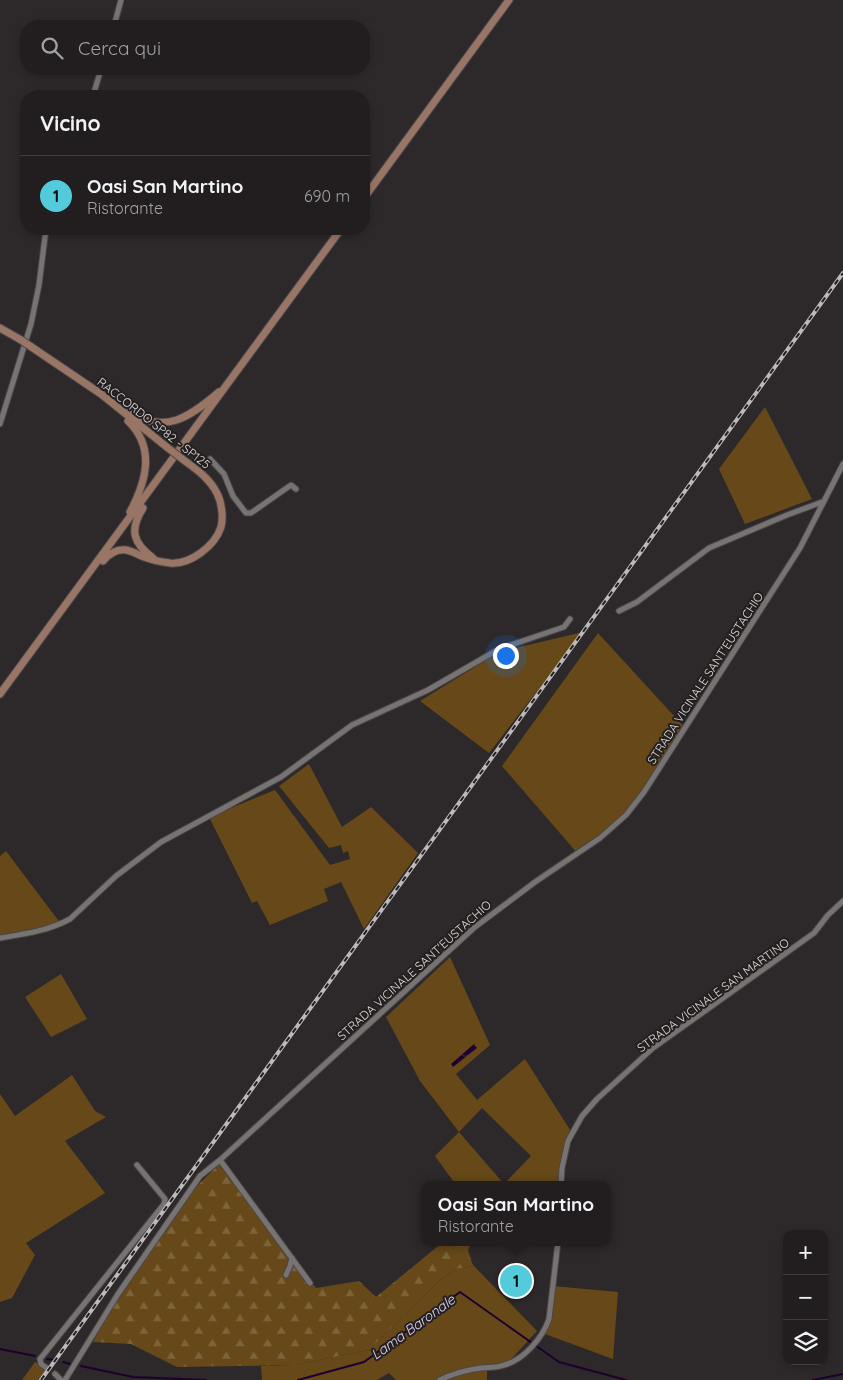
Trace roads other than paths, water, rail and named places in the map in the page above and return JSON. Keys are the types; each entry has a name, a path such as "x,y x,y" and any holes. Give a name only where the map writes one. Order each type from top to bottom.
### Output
{"main road":[{"path":"370,190 510,0"},
{"path":"0,694 337,235"},
{"name":"RACCORDO SP82 - SP125","path":"0,328 21,340 107,399 205,477 215,489 222,509 221,526 213,541 194,557 174,564 144,557 126,550 119,551 106,557 81,584"},
{"path":"107,399 150,423 161,423 183,418 194,413 228,384"},
{"path":"107,399 134,427 143,444 146,473 144,482 120,532"},
{"path":"156,559 141,548 137,542 134,527 138,516 164,471"}],"street":[{"path":"116,20 121,0"},
{"path":"95,90 100,75"},
{"path":"0,424 31,324 39,285 45,235"},
{"path":"210,459 224,474 233,496 246,513 251,513 291,486 296,488"},
{"name":"STRADA VICINALE SANT'EUSTACHIO","path":"63,1380 118,1294 200,1176 220,1160 476,927 536,882 594,843 626,815 644,792 800,548 843,464"},
{"path":"619,611 637,602 709,548 822,502"},
{"path":"0,938 38,931 61,924 70,919 116,876 161,842 281,777 352,726 428,690 499,649 564,627 570,619"},
{"name":"STRADA VICINALE SAN MARTINO","path":"561,1181 568,1141 582,1116 597,1099 653,1048 814,933 828,915 843,901"},
{"path":"220,1160 310,1283"},
{"path":"48,1369 41,1364 40,1359 164,1204 165,1199 137,1165"},
{"path":"440,1380 455,1372 506,1365 517,1359 533,1344 544,1330 549,1318 558,1246"},
{"path":"286,1276 292,1257"},
{"path":"55,1374 63,1380"}],"water":[{"path":"474,1044 477,1048 453,1067 451,1064"}],"waterway":[{"name":"Lama Baronale","path":"298,1380 364,1362 460,1292 559,1362 626,1380"},
{"name":"Lama Baronale","path":"0,1349 35,1356"},
{"name":"Lama Baronale","path":"47,1359 55,1360"},
{"name":"Lama Baronale","path":"63,1362 70,1364"},
{"name":"Lama Baronale","path":"81,1366 133,1377 206,1380"},
{"name":"Lama Baronale","path":"813,1380 843,1374"}],"railway":[{"path":"41,1380 843,273"}],"place":[{"name":"Oasi San Martino","path":"516,1281"}]}
